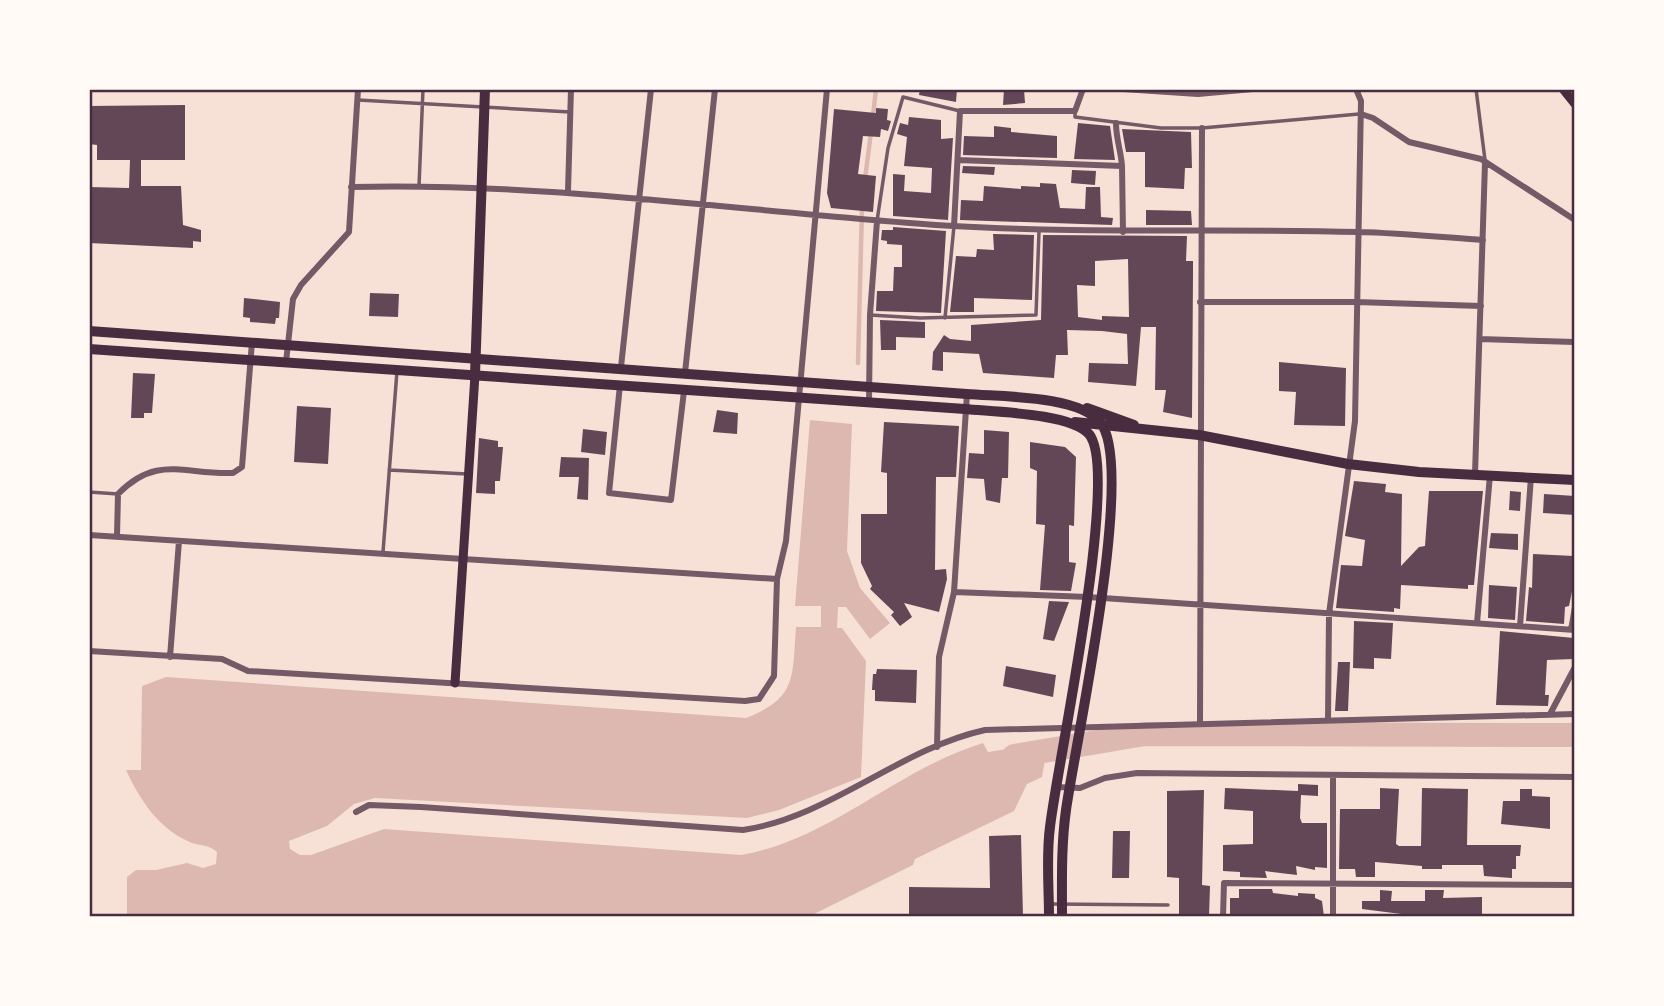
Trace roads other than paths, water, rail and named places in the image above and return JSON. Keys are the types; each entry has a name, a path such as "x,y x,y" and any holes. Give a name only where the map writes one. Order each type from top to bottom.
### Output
{"main road":[{"path":"456,683 476,357 485,89"},
{"path":"1563,89 1575,104"},
{"path":"89,331 621,367 967,394 1099,411 1150,429"},
{"path":"89,349 965,410 1199,435 1349,464 1575,480"},
{"path":"1062,917 1062,845 1078,730 1110,547 1110,441 1102,425 1090,414 1065,405"},
{"path":"1049,917 1049,830 1088,597 1096,533 1096,450 1085,430 1062,421"},
{"path":"1110,466 1117,436 1128,430 1150,429"}],"street":[{"path":"286,362 293,299 301,285 349,232 358,89"},
{"path":"568,191 571,89"},
{"path":"621,367 651,89"},
{"path":"685,373 715,89"},
{"path":"89,651 222,659 248,670 745,701 758,699 774,676 777,579 786,541 827,89"},
{"path":"954,226 960,111 1075,111 1083,89"},
{"path":"1122,89 1198,94 1253,89"},
{"path":"1328,720 1329,614 1355,421 1362,101 1356,89"},
{"path":"1361,114 1373,118 1409,142 1481,159 1575,220"},
{"path":"1116,123 1115,141 1121,152 1122,166 1123,232"},
{"path":"1200,722 1202,128"},
{"path":"958,160 1122,166"},
{"path":"1475,474 1485,163"},
{"path":"351,187 419,186 568,191 877,221 1039,231 1358,232 1483,240"},
{"path":"869,403 870,315 877,221"},
{"path":"1200,302 1356,302 1481,306"},
{"path":"1480,339 1575,342"},
{"path":"117,536 118,494 128,483 154,469 226,473 240,470 252,342"},
{"path":"620,385 609,493 671,499 684,391"},
{"path":"937,747 939,657 954,592 967,394"},
{"path":"1477,624 1490,475"},
{"path":"1520,626 1531,477"},
{"path":"89,534 777,579"},
{"path":"170,657 179,541"},
{"path":"954,592 1088,597 1573,630 1575,607"},
{"path":"1550,714 1575,667"},
{"path":"356,812 369,805 421,807 743,830 776,825 937,747 985,730 1078,730 1200,722 1575,714"},
{"path":"1057,784 1070,784 1080,788 1105,778 1137,773 1575,777"},
{"path":"1333,775 1333,917"},
{"path":"1223,917 1224,883 1575,885"}],"lane":[{"path":"419,186 423,89"},
{"path":"1476,89 1485,163"},
{"path":"877,221 888,148 903,97 960,111"},
{"path":"356,100 570,112"},
{"path":"1075,111 1075,117 1116,123 1202,128 1361,114"},
{"path":"945,318 954,226"},
{"path":"870,315 945,318 1036,315 1039,231"},
{"path":"383,552 397,369"},
{"path":"389,470 468,474"},
{"path":"89,492 118,494"},
{"path":"1049,904 1168,905"}],"waterway":[{"path":"873,116 876,89"},
{"path":"865,179 871,132"},
{"path":"858,363 862,208"},
{"path":"1014,756 1145,734 1575,735"}]}
